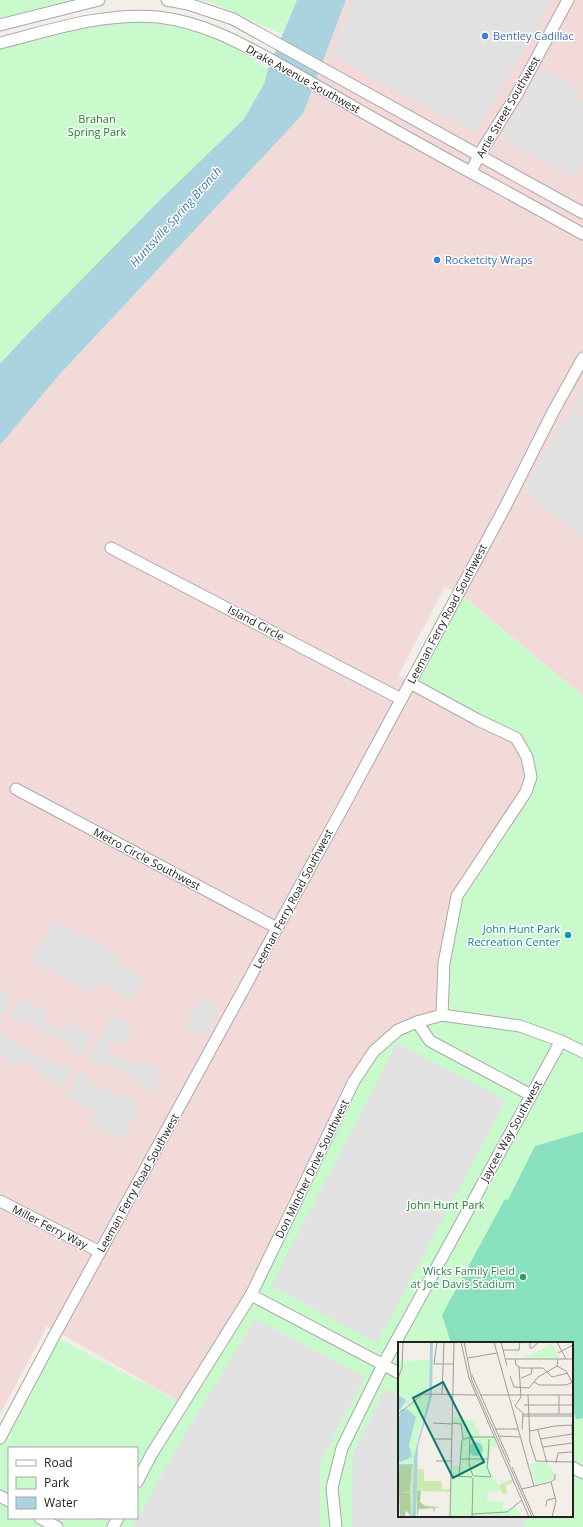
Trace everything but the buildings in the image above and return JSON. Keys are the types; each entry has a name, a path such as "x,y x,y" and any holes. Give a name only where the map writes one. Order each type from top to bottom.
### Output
{"street":[{"path":"0,26 99,0"},
{"name":"Drake Avenue Southwest","path":"168,0 188,4 233,19 583,213"},
{"name":"Artie Street Southwest","path":"471,172 479,155 516,96 568,0"},
{"name":"Drake Avenue Southwest","path":"0,43 89,21 126,16 158,17 194,24 211,30 269,59 583,234"},
{"name":"Leeman Ferry Road Southwest","path":"0,1438 410,683 583,358"},
{"name":"Island Circle","path":"111,548 401,699"},
{"path":"410,683 478,720 516,738 527,757 531,777 526,792 457,896 444,963 442,1015"},
{"name":"Metro Circle Southwest","path":"16,789 277,928"},
{"name":"Don Mincher Drive Southwest","path":"138,1480 151,1455 251,1295 354,1081 374,1051 398,1030 417,1022 442,1015 520,1026 561,1041 583,1052"},
{"path":"417,1022 430,1041 531,1095"},
{"name":"Jaycee Way Southwest","path":"336,1527 332,1488 342,1448 383,1365 561,1041"},
{"name":"Miller Ferry Way","path":"0,1201 100,1252"},
{"path":"251,1295 398,1372"},
{"path":"573,1468 583,1473"},
{"path":"42,1519 57,1527"}],"shaded area":[{"path":"346,0 583,0 583,696 459,593 445,587 398,676 478,720 516,738 531,777 442,1015 251,1295 184,1404 47,1326 0,1414 0,445 60,374 303,114"},
{"path":"353,0 552,0 476,133 332,56"},
{"path":"541,68 581,90 577,98 583,102 583,164 576,177 501,139"},
{"path":"583,386 583,410 572,405"},
{"path":"570,409 583,415 583,538 524,490"},
{"path":"53,921 119,953 114,962 143,978 131,1000 99,983 94,994 32,961"},
{"path":"0,989 13,995 3,1015 0,1013"},
{"path":"20,998 47,1011 43,1021 62,1031 66,1022 92,1035 82,1056 72,1051 74,1046 21,1020 19,1023 10,1018"},
{"path":"201,998 220,1008 203,1038 184,1028"},
{"path":"111,1015 133,1026 123,1046 111,1040 106,1051 133,1065 136,1058 163,1072 152,1093 138,1085 139,1081 101,1061 98,1065 88,1060"},
{"path":"1,1031 10,1035 9,1039 61,1066 63,1063 72,1068 63,1087 32,1071 35,1066 23,1060 20,1066 0,1056"},
{"path":"397,1043 506,1100 377,1343 271,1286"},
{"path":"79,1070 90,1076 88,1080 121,1098 123,1094 134,1099 132,1104 139,1108 122,1140 91,1124 96,1112 66,1096"},
{"path":"255,1319 365,1377 320,1463 320,1527 133,1527 183,1437"},
{"path":"385,1389 398,1396 398,1517 529,1517 524,1527 352,1527 353,1452"}],"green space":[{"path":"0,0 74,0 0,18"},
{"path":"196,0 297,0 282,34 213,3"},
{"name":"Brahan Spring Park","path":"141,21 192,30 224,42 268,69 265,82 244,119 20,342 0,364 0,49 103,24"},
{"name":"John Hunt Park","path":"458,593 583,696 583,1527 0,1527 0,1438 54,1336 184,1404 251,1295 354,1081 398,1030 442,1015 457,896 531,777 516,738 410,683"},
{"name":"Wicks Family Field at Joe Davis Stadium","path":"583,1132 583,1418 576,1419 573,1408 573,1342 451,1342 442,1315 505,1199 508,1200 535,1146"}],"water":[{"name":"Huntsville Spring Branch","path":"297,0 346,0 303,114 60,374 0,445 0,364 160,200 244,119 265,82 268,69"}],"place":[{"name":"Bentley Cadillac","path":"485,36"},
{"name":"Rocketcity Wraps","path":"437,260"},
{"name":"John Hunt Park Recreation Center","path":"568,935"},
{"name":"Wicks Family Field at Joe Davis Stadium","path":"523,1277"}]}
